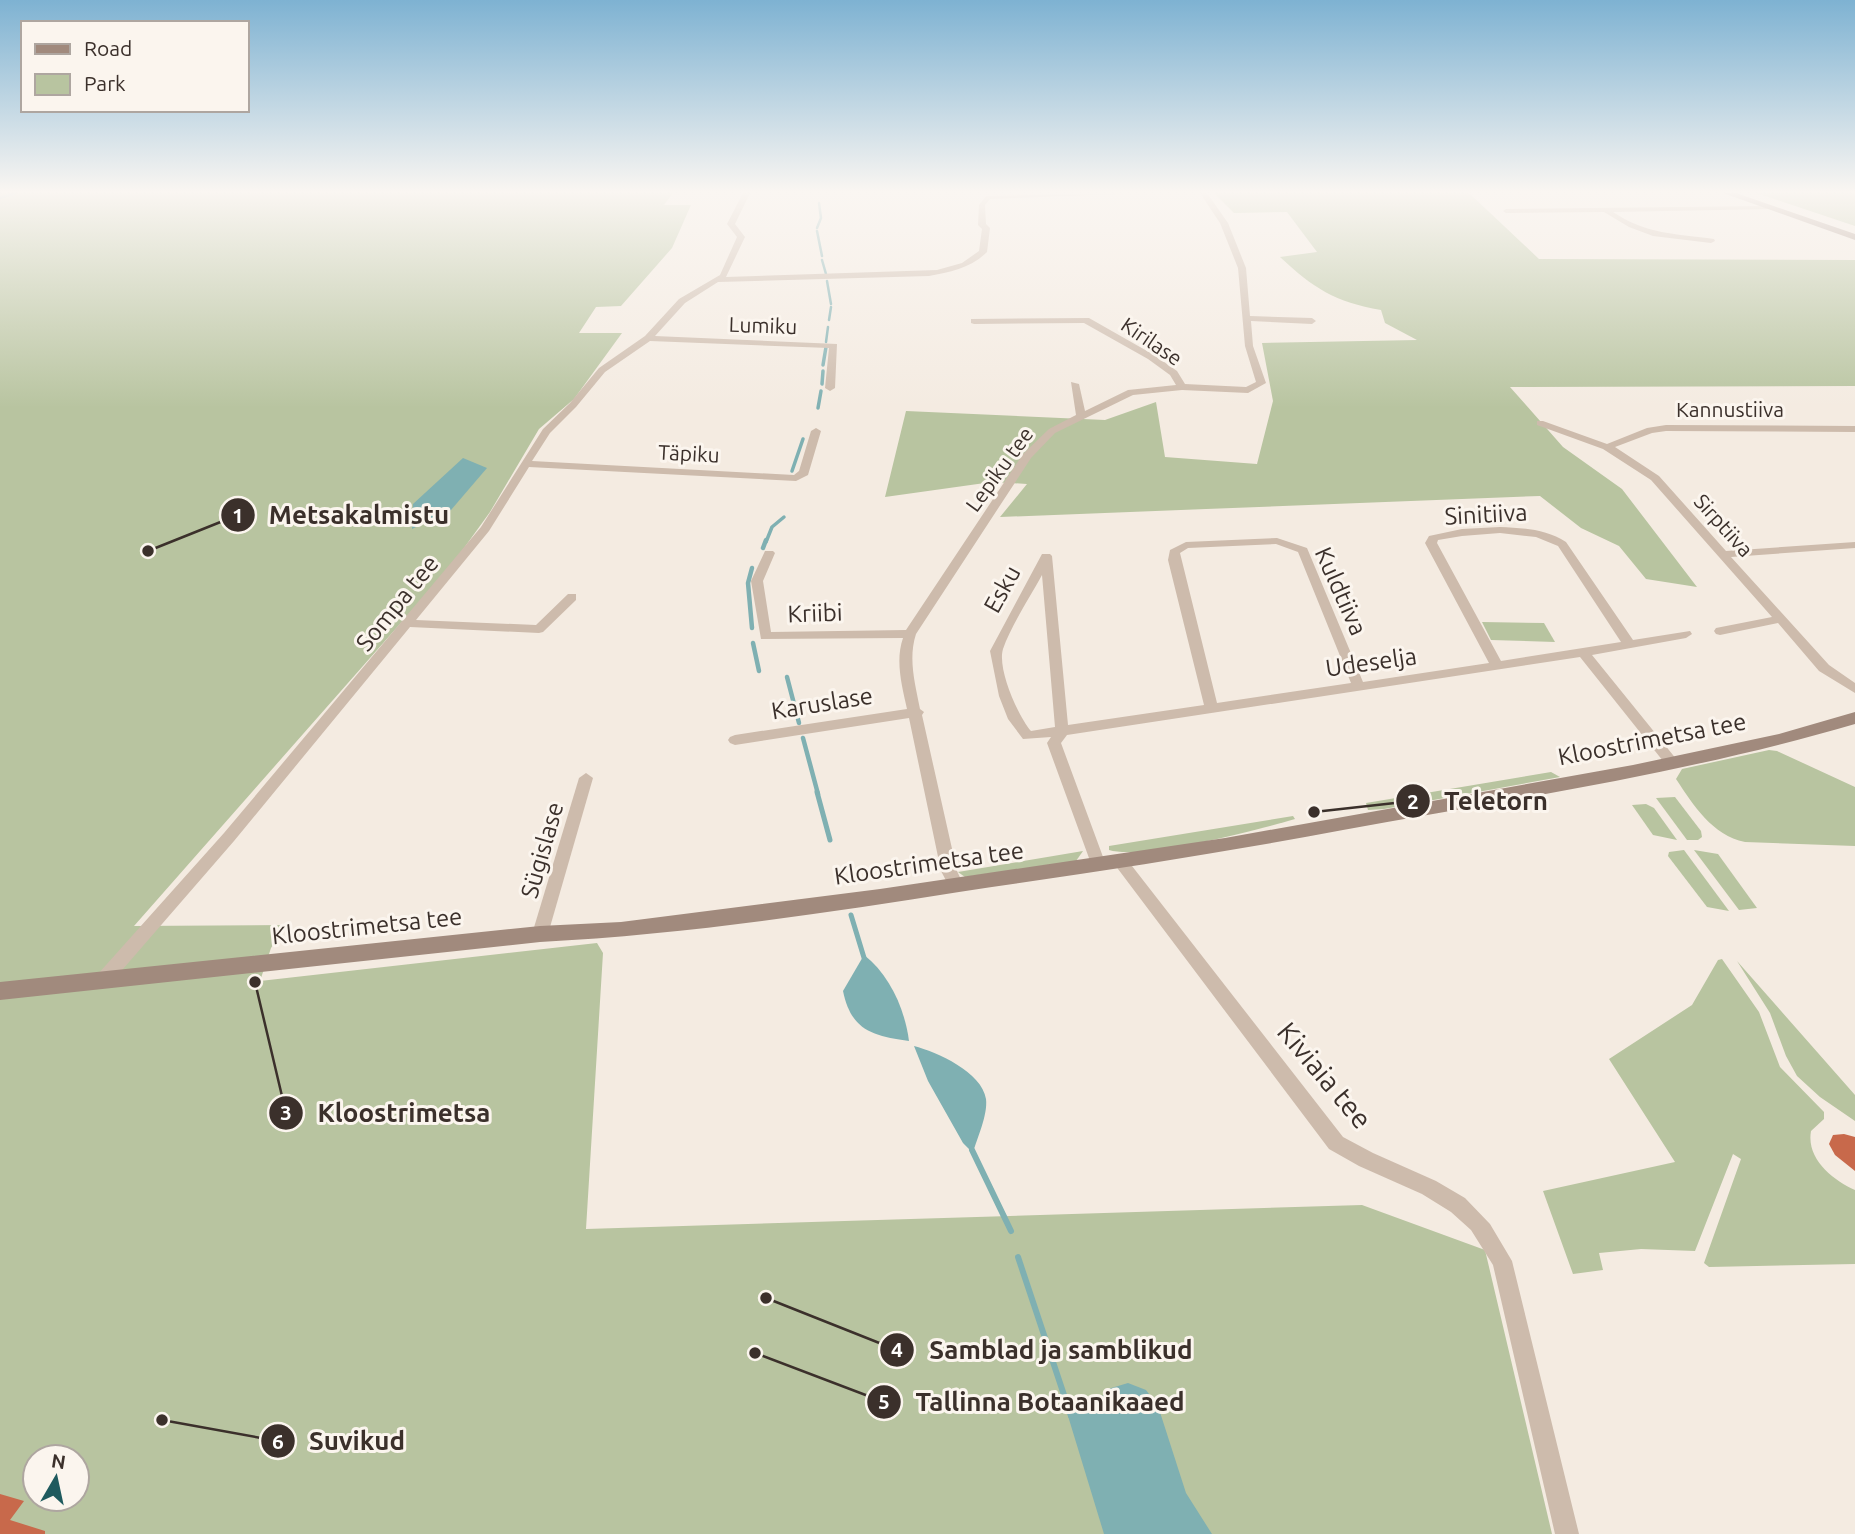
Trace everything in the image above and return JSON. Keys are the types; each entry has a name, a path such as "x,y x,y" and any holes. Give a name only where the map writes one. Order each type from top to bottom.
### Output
{"main road":[{"name":"Kloostrimetsa tee","path":"0,991 540,934 634,928 956,886 1394,816 1672,763 1780,740 1855,718"}],"street":[{"path":"719,280 730,265"},
{"path":"719,280 929,274 965,265"},
{"name":"Lepiku tee","path":"956,886 949,871 905,660 910,634 1027,456 1052,431 1131,392 1182,387 1248,390 1261,383 1249,346 1244,277 1240,265"},
{"name":"Sompa tee","path":"104,979 409,623 485,529 546,431 573,405 595,377 648,338 682,301 719,280"},
{"path":"1245,317 1312,321"},
{"name":"Kirilase","path":"974,321 1086,320 1174,373 1182,387"},
{"name":"Lumiku","path":"648,338 834,346 830,388"},
{"path":"1074,384 1081,415"},
{"name":"Sirptiiva","path":"1540,423 1608,447 1655,478 1824,668 1855,689"},
{"name":"Kannustiiva","path":"1608,447 1650,430 1666,428 1855,429"},
{"name":"Täpiku","path":"526,464 796,478 804,473 816,431"},
{"name":"Sinitiiva","path":"1497,666 1431,542 1433,538 1525,530 1549,534 1562,544 1629,644"},
{"name":"Kuldtiiva","path":"1212,709 1174,559 1174,552 1186,545 1277,541 1303,550 1359,687"},
{"path":"1725,554 1855,545"},
{"name":"Kriibi","path":"769,553 757,581 765,636 910,634"},
{"name":"Esku","path":"1062,732 1028,736 1017,726 996,664 1000,638 1046,555 1062,732 1054,743 1098,865"},
{"path":"409,623 540,629 572,597"},
{"path":"1720,631 1781,619"},
{"name":"Udeselja","path":"1062,732 1686,635"},
{"path":"1583,653 1672,763"},
{"name":"Karuslase","path":"735,740 917,712"},
{"name":"Sügislase","path":"540,934 586,778"},
{"name":"Kiviaia tee","path":"1121,861 1336,1143 1361,1160 1458,1205 1483,1230 1502,1261 1567,1534"}],"green space":[{"path":"0,265 657,265 621,306 596,307 579,333 622,333 574,399 539,429 490,512 451,566 134,926 287,925 271,948 260,981 597,943 603,953 586,1229 1362,1205 1485,1250 1552,1534 0,1534"},
{"path":"1289,265 1855,265 1855,386 1510,387 1563,447 1622,489 1697,587 1646,579 1619,546 1581,528 1540,496 1000,517 1027,484 992,482 885,497 906,411 1105,420 1156,402 1165,457 1257,464 1273,401 1262,343 1417,340 1385,323 1381,310 1338,298 1303,277"},
{"path":"1482,622 1544,623 1555,642 1491,640"},
{"path":"1769,750 1777,751 1855,787 1855,846 1745,842 1733,838 1705,818 1676,779 1682,769"},
{"path":"1551,772 1560,777 1384,809 1368,810 1366,803"},
{"path":"1675,797 1701,831 1702,837 1698,840 1687,840 1656,798"},
{"path":"1646,804 1654,808 1677,840 1653,835 1632,805"},
{"path":"1293,816 1295,819 1255,830 1173,847 1147,851 1109,850 1109,846"},
{"path":"1684,850 1729,911 1707,907 1668,856 1669,852"},
{"path":"1694,850 1718,854 1757,908 1739,910"},
{"path":"1083,851 1076,861 965,877 958,872"},
{"path":"1722,959 1759,1012 1780,1067 1824,1112 1824,1119 1811,1131 1813,1151 1830,1174 1855,1190 1855,1264 1709,1267 1704,1263 1741,1159 1733,1154 1695,1251 1641,1249 1599,1253 1603,1270 1573,1274 1543,1191 1675,1162 1609,1059 1692,1005 1718,960"},
{"path":"1737,961 1855,1095 1855,1121 1820,1097 1797,1076 1786,1056 1770,1013"}],"water":[{"path":"463,458 487,468 451,510 412,529 413,504"},
{"path":"864,955 889,983 895,994 909,1041 884,1037 865,1029 851,1015 843,991"},
{"path":"914,1046 957,1065 968,1072 983,1089 986,1099 985,1112 973,1153 963,1143 928,1081"},
{"path":"1128,1383 1146,1390 1158,1406 1186,1493 1212,1534 1104,1534 1068,1416 1069,1413 1091,1410 1108,1389"}],"building":[{"path":"1833,1135 1855,1137 1855,1171 1835,1155 1829,1144"},
{"path":"0,1494 21,1500 21,1505 10,1520 45,1531 45,1534 0,1534"}],"waterway":[{"path":"823,265 826,274"},
{"path":"827,281 831,304"},
{"path":"829,320 831,307"},
{"path":"826,342 828,327"},
{"path":"823,365 826,347"},
{"path":"822,384 823,371"},
{"path":"818,408 821,391"},
{"path":"792,471 803,439"},
{"path":"766,542 772,527 784,517"},
{"path":"763,548 766,540"},
{"path":"752,568 748,583 752,628"},
{"path":"753,643 759,671"},
{"path":"787,677 799,723"},
{"path":"803,738 818,794"},
{"path":"817,792 830,840"},
{"path":"851,915 865,961"},
{"path":"972,1150 1011,1231"},
{"path":"1018,1257 1071,1416"}],"place":[{"name":"Metsakalmistu","path":"148,551"},
{"name":"Teletorn","path":"1314,812"},
{"name":"Kloostrimetsa","path":"255,982"},
{"name":"Samblad ja samblikud","path":"766,1298"},
{"name":"Tallinna Botaanikaaed","path":"755,1353"},
{"name":"Suvikud","path":"162,1420"}]}
